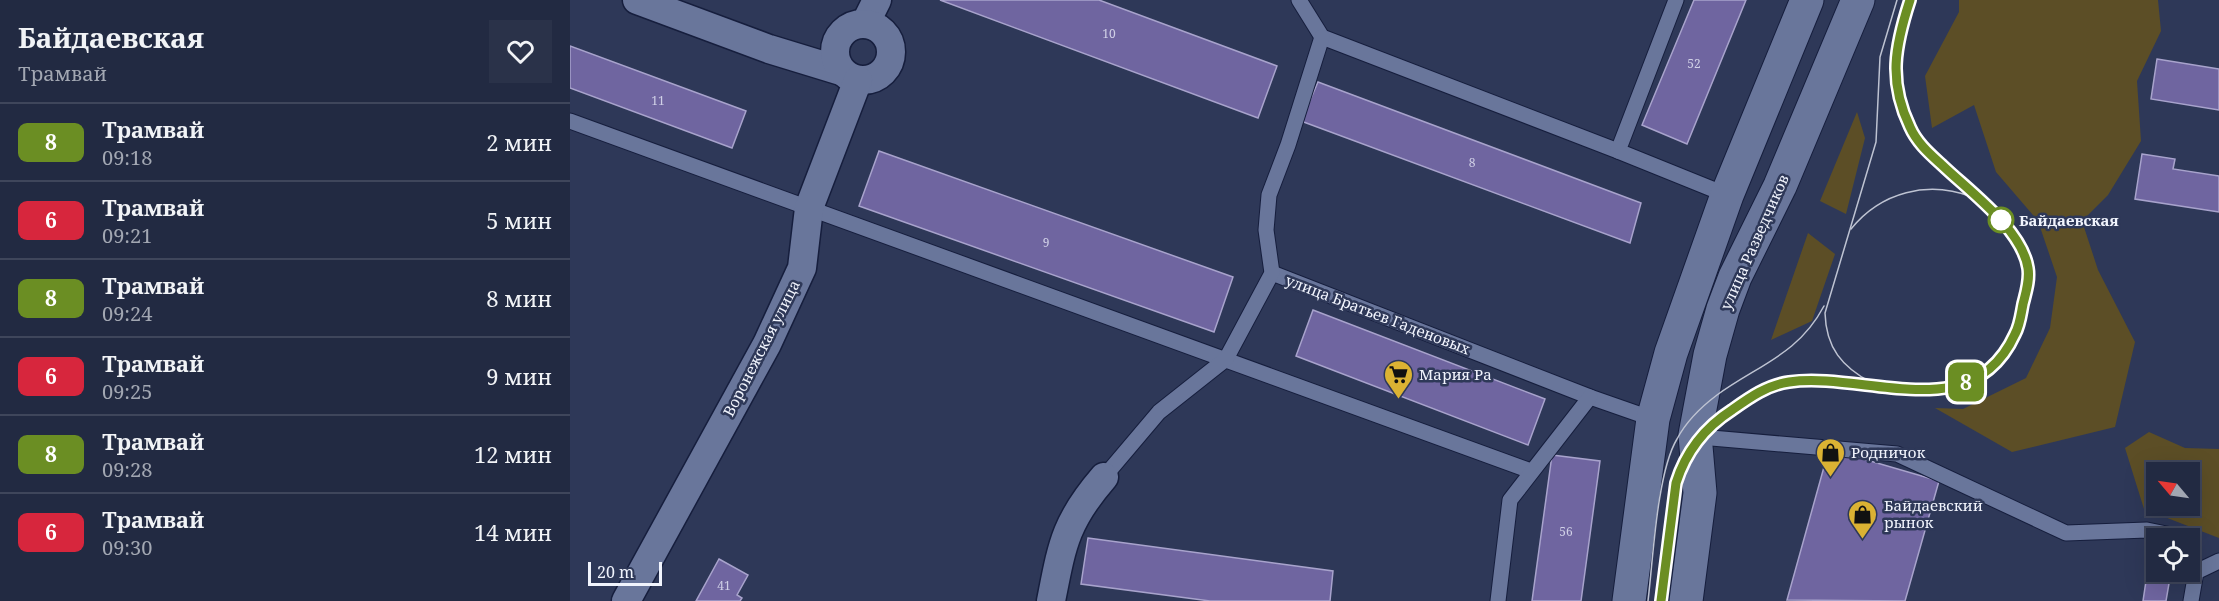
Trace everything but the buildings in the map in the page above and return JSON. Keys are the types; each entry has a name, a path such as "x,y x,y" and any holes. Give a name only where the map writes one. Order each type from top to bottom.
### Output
{"main road":[{"path":"1629,601 1653,419 1671,353 1727,195 1807,0"},
{"name":"улица Разведчиков","path":"1686,601 1700,493 1695,435 1710,355 1723,309 1735,277 1780,186 1858,0"}],"street":[{"path":"637,0 769,49 850,75"},
{"name":"Воронежская улица","path":"871,12 879,29 889,41 891,56 885,69 873,78 850,75 834,52 841,34 871,12"},
{"name":"Воронежская улица","path":"626,601 767,344 802,268 809,208 850,75"},
{"path":"1051,601 1064,537 1082,502 1104,477"}],"lane":[{"path":"1299,0 1322,37 1727,195"},
{"path":"1618,151 1676,0"},
{"path":"1104,477 1159,412 1226,359 1272,273 1266,230 1269,195 1288,145 1322,37"},
{"path":"570,121 1531,471"},
{"name":"улица Братьев Гаденовых","path":"1272,273 1590,397 1653,419"},
{"path":"1498,601 1510,500 1590,397"},
{"path":"1695,435 1898,454 2066,533 2146,530"},
{"path":"2200,571 2219,561"},
{"path":"2191,601 2194,582"}],"shaded area":[{"path":"1959,0 2158,0 2161,31 2137,81 2141,141 2108,195 2082,221 2098,270 2135,342 2115,427 2012,452 1935,408 1963,409 2026,378 2050,328 2057,277 2038,221 1996,172 1974,105 1932,128 1925,76 1959,12"},
{"path":"1857,112 1865,138 1846,214 1820,201"},
{"path":"1808,233 1835,254 1812,321 1771,340"},
{"path":"2149,432 2185,448 2219,449 2219,538 2200,531 2200,528 2193,528 2162,516 2200,516 2200,462 2146,462 2146,510 2125,448"}],"tram line":[{"path":"1872,383 1852,370 1838,355 1832,346 1825,313 1876,142 1880,57 1897,0"},
{"path":"1661,601 1676,483 1697,441 1722,416 1759,392 1789,382 1819,381 1915,389 1945,388 1973,380 1996,363 2015,334 2028,277 2028,268 2022,250 1998,216 1948,172 1920,143 1910,128 1903,110 1894,65 1899,37 1910,0"},
{"name":"8","path":"1661,601 1676,483 1681,468 1694,443 1726,414 1760,392 1788,382 1874,385 1926,391 1970,381 1982,376 1990,369 2010,343 2019,325 2029,278 2025,257 2014,236 2001,220 1921,144 1910,129 1904,113 1895,74 1895,58 1897,41 1910,0"},
{"path":"1851,229 1876,206 1906,193 1939,190 1972,197"},
{"path":"1648,601 1660,494 1670,454 1677,439 1694,415 1717,395 1790,348 1814,323 1824,306"}],"place":[{"name":"Байдаевская","path":"2001,220"},
{"name":"Мария Ра","path":"1398,400"},
{"name":"Родничок","path":"1830,478"},
{"name":"Байдаевский рынок","path":"1863,540"}]}
